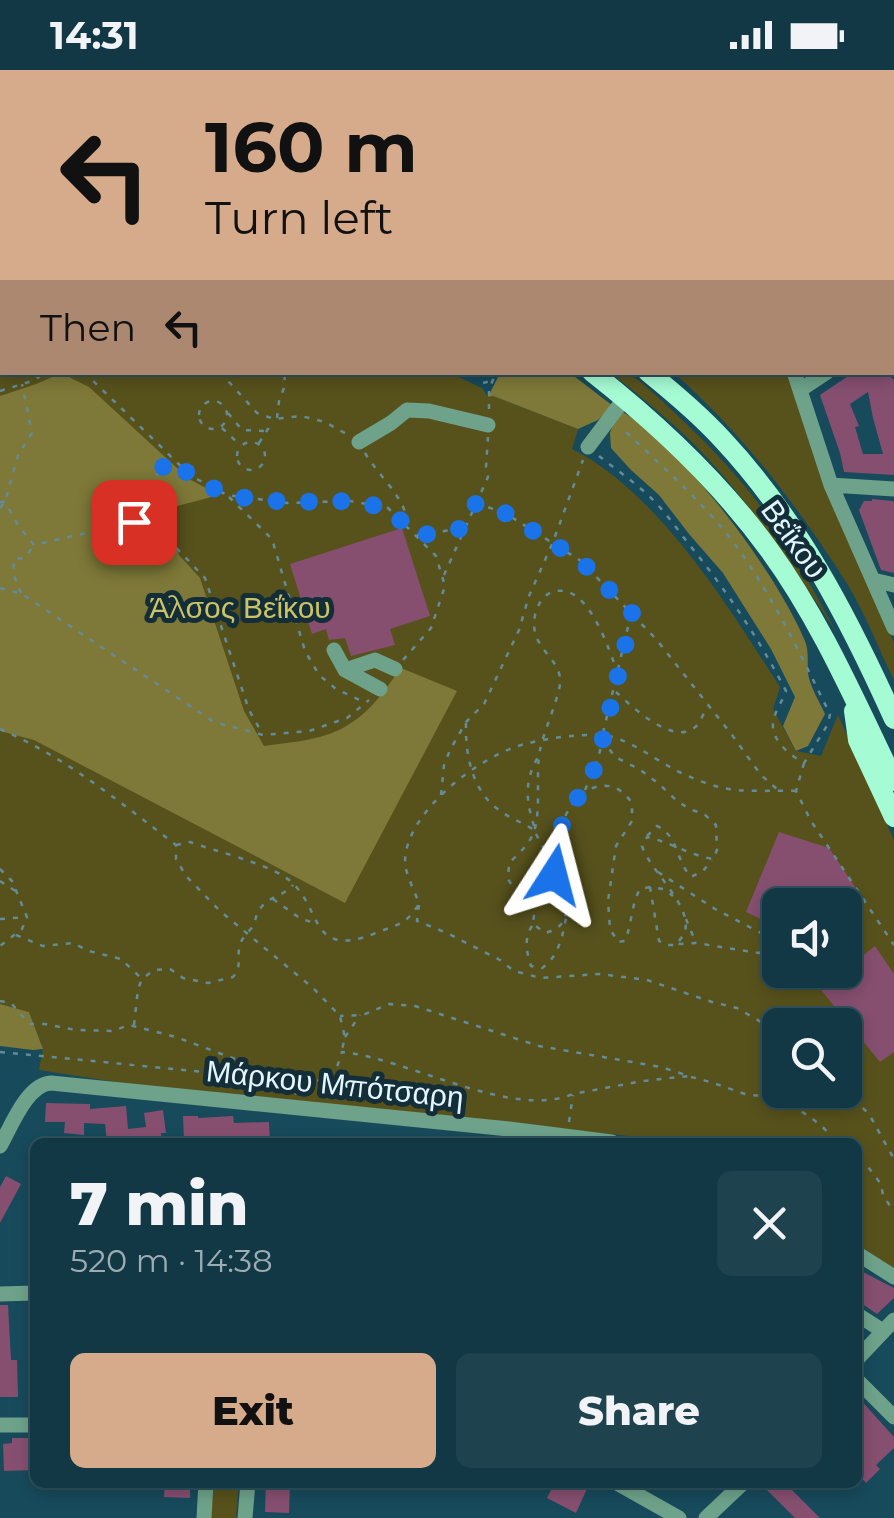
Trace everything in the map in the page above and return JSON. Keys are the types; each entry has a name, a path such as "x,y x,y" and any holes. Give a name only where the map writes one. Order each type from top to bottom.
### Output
{"main road":[{"name":"Βεΐκου","path":"596,375 697,464 770,550 824,640 894,781"},
{"name":"Βεΐκου","path":"655,375 722,439 794,530 842,609 894,719"},
{"path":"852,694 858,740 894,818"}],"street":[{"path":"795,375 832,485 894,628"},
{"path":"800,390 822,375"},
{"path":"588,447 624,399"},
{"path":"359,442 407,410 488,426"},
{"path":"832,485 894,489"},
{"path":"874,580 894,585"},
{"path":"334,650 345,670 380,689"},
{"path":"345,670 375,660 395,669"},
{"name":"Μάρκου Μπότσαρη","path":"0,1146 33,1090 51,1082 508,1136 576,1138"},
{"path":"862,1257 894,1277"},
{"path":"0,1294 30,1293"},
{"path":"862,1316 889,1326 862,1354"},
{"path":"862,1385 894,1416"},
{"path":"0,1425 30,1425"},
{"path":"204,1518 206,1488"},
{"path":"245,1518 248,1488"},
{"path":"626,1488 679,1518"},
{"path":"706,1518 738,1488"}],"path":[{"path":"0,391 39,375"},
{"path":"87,375 170,458 191,476 228,496 272,540 305,651 319,674 336,690 366,703"},
{"path":"223,375 257,413 276,419 302,416 325,422 359,442 374,469 406,510 410,530"},
{"path":"276,375 283,381"},
{"path":"257,443 276,419 284,375"},
{"path":"443,578 488,478 488,390 495,375"},
{"path":"483,384 493,380"},
{"path":"22,384 32,434 18,455 2,504 34,544"},
{"path":"227,412 222,426 213,429 199,419 205,403 222,404 242,430 257,443 264,451 265,460 260,467 244,469 237,454 241,446 257,443"},
{"path":"610,417 683,486 730,538 796,647 830,714 804,763 796,791 811,821 894,945"},
{"path":"222,426 241,446"},
{"path":"242,430 267,430"},
{"path":"440,795 444,766 466,722 484,704 519,630 588,447 663,510 720,582 786,691 772,720 773,731 790,755 804,763"},
{"path":"34,544 134,522 143,513 147,488 170,458"},
{"path":"228,496 287,502 350,501 388,508 436,556 446,586 431,628 395,669"},
{"path":"476,503 505,513 581,561 656,639 761,776 779,790"},
{"path":"143,513 205,578 249,710 262,735"},
{"path":"414,534 465,528"},
{"path":"22,594 12,564 14,559 24,558 34,544"},
{"path":"0,588 22,594 214,722 262,735 308,731 347,718 380,689"},
{"path":"555,863 535,830 526,789 560,687 555,664 542,650 534,632 539,604 548,593 563,590 580,599 594,616 618,674"},
{"path":"538,756 535,830 526,847 509,863 508,878 511,884 520,884 536,898 527,955 530,966 542,968 555,953 566,916 567,907 554,875 562,825 571,804 585,791 598,760 632,613"},
{"path":"614,690 657,726 676,731 687,732 697,727 707,706"},
{"path":"466,722 466,748 479,790 496,808 535,830"},
{"path":"0,729 29,742 101,787 176,844 190,842 280,874 294,884 316,924 342,942 409,920 419,904"},
{"path":"762,1023 737,1008 647,980 600,974 541,978 514,970 417,921 419,904 405,865 408,841 418,820 440,795 486,761 522,744 542,741 602,737 624,740 674,769 721,788 796,791"},
{"path":"602,737 615,758 639,770 716,826 717,850 713,859 703,872 690,877 664,828 657,826 642,846 646,858 674,896 696,943"},
{"path":"585,791 602,786 615,788 623,791 632,803 632,821 616,846 608,901 610,929 618,942 625,941 640,889 663,888 674,896"},
{"path":"646,837 713,859"},
{"path":"0,1001 11,1003 28,1024 102,1031 134,1027 176,1037 307,1082 322,1080 336,1070 344,1038 340,1016 186,876 176,859 176,844"},
{"path":"0,869 12,881 27,917 22,929 0,946"},
{"path":"650,887 660,941 667,945 696,943 758,953 766,948 761,933 657,871"},
{"path":"0,881 18,893"},
{"path":"134,1027 142,978 159,968 203,982 228,980 238,972 239,949 262,904 294,884"},
{"path":"272,898 300,919 316,924"},
{"path":"533,924 545,933 557,930 566,916"},
{"path":"0,919 27,917"},
{"path":"676,944 685,933 685,917"},
{"path":"16,935 43,946 73,943 120,959 142,978"},
{"path":"0,936 9,938"},
{"path":"340,1016 360,1015 390,1004 414,1006 539,1046 661,1067 749,1095 772,1098 802,1113 833,1138"},
{"path":"344,1038 360,1015"},
{"path":"0,1052 215,1073 275,1092"},
{"path":"342,1052 370,1056 496,1096 522,1100 563,1098 689,1076"},
{"path":"230,1079 247,1103"},
{"path":"292,1095 305,1089 307,1082"},
{"path":"567,1137 573,1094"},
{"path":"862,1107 894,1159"},
{"path":"862,1163 882,1184 883,1195 894,1212"}],"green space":[{"name":"Άλσος Βεΐκου","path":"0,375 454,375 482,388 488,397 578,429 572,449 603,468 662,522 738,622 780,687 773,709 796,751 821,756 838,715 894,840 894,1269 862,1248 862,1138 648,1138 135,1085 39,1070 43,1049 29,1012 0,1004"},
{"path":"613,375 631,375 642,383 737,477 784,541 836,632 733,487 673,425"},
{"path":"676,375 788,375 894,643 894,680 853,594 808,526 767,471"},
{"path":"211,1488 239,1488 236,1518 211,1518"}],"shaded area":[{"path":"65,375 89,387 189,479 219,495 166,509 179,555 200,578 244,711 264,746 342,729 372,705 401,668 457,691 345,903 34,740 0,731 0,396"},
{"path":"499,375 573,375 613,406 598,420 578,429 488,397"},
{"path":"623,412 674,455 727,515 791,613 805,641 809,678 825,714 808,746 796,751 783,726 795,697 771,649 723,573 659,495 611,448 610,433 616,416"},
{"path":"0,1004 29,1012 43,1049 0,1046"}],"building":[{"path":"850,375 888,375 894,380 894,475 844,472 820,395","holes":["868,392 883,454 863,454 855,427 859,426 850,404"]},
{"path":"864,501 894,503 894,573 881,570 859,510"},
{"path":"402,528 430,616 390,629 395,645 351,656 345,638 329,640 326,629 312,634 290,564"},
{"path":"779,832 829,848 855,887 762,888 762,920 746,912"},
{"path":"875,946 894,974 894,1052 880,1062 862,1040 862,1008 836,1008 821,990 862,988 862,957"},
{"path":"46,1103 90,1104 90,1109 126,1106 128,1129 146,1127 144,1113 163,1110 166,1133 161,1133 162,1138 107,1138 105,1124 84,1123 84,1135 64,1133 65,1122 45,1122"},
{"path":"183,1116 233,1116 234,1123 269,1122 270,1138 184,1138"},
{"path":"6,1176 21,1184 0,1223 0,1187"},
{"path":"862,1272 894,1288 894,1298 877,1314 862,1304"},
{"path":"0,1305 8,1305 11,1360 17,1360 18,1397 0,1397"},
{"path":"862,1401 894,1437 894,1448 876,1465 880,1469 866,1483 862,1478"},
{"path":"12,1438 29,1438 30,1470 4,1471 3,1444 12,1443"},
{"path":"165,1488 190,1488 190,1498 164,1497"},
{"path":"266,1488 290,1488 289,1513 265,1512"},
{"path":"552,1488 587,1488 576,1513 547,1498"},
{"path":"765,1488 790,1488 820,1518 795,1518"}],"route":[{"path":"134,522 143,513 147,488 170,458 191,476 228,496 287,502 350,501 388,508 414,534 465,528 476,503 505,513 581,561 632,613 598,760 585,791 571,804 562,825 554,875"}]}
